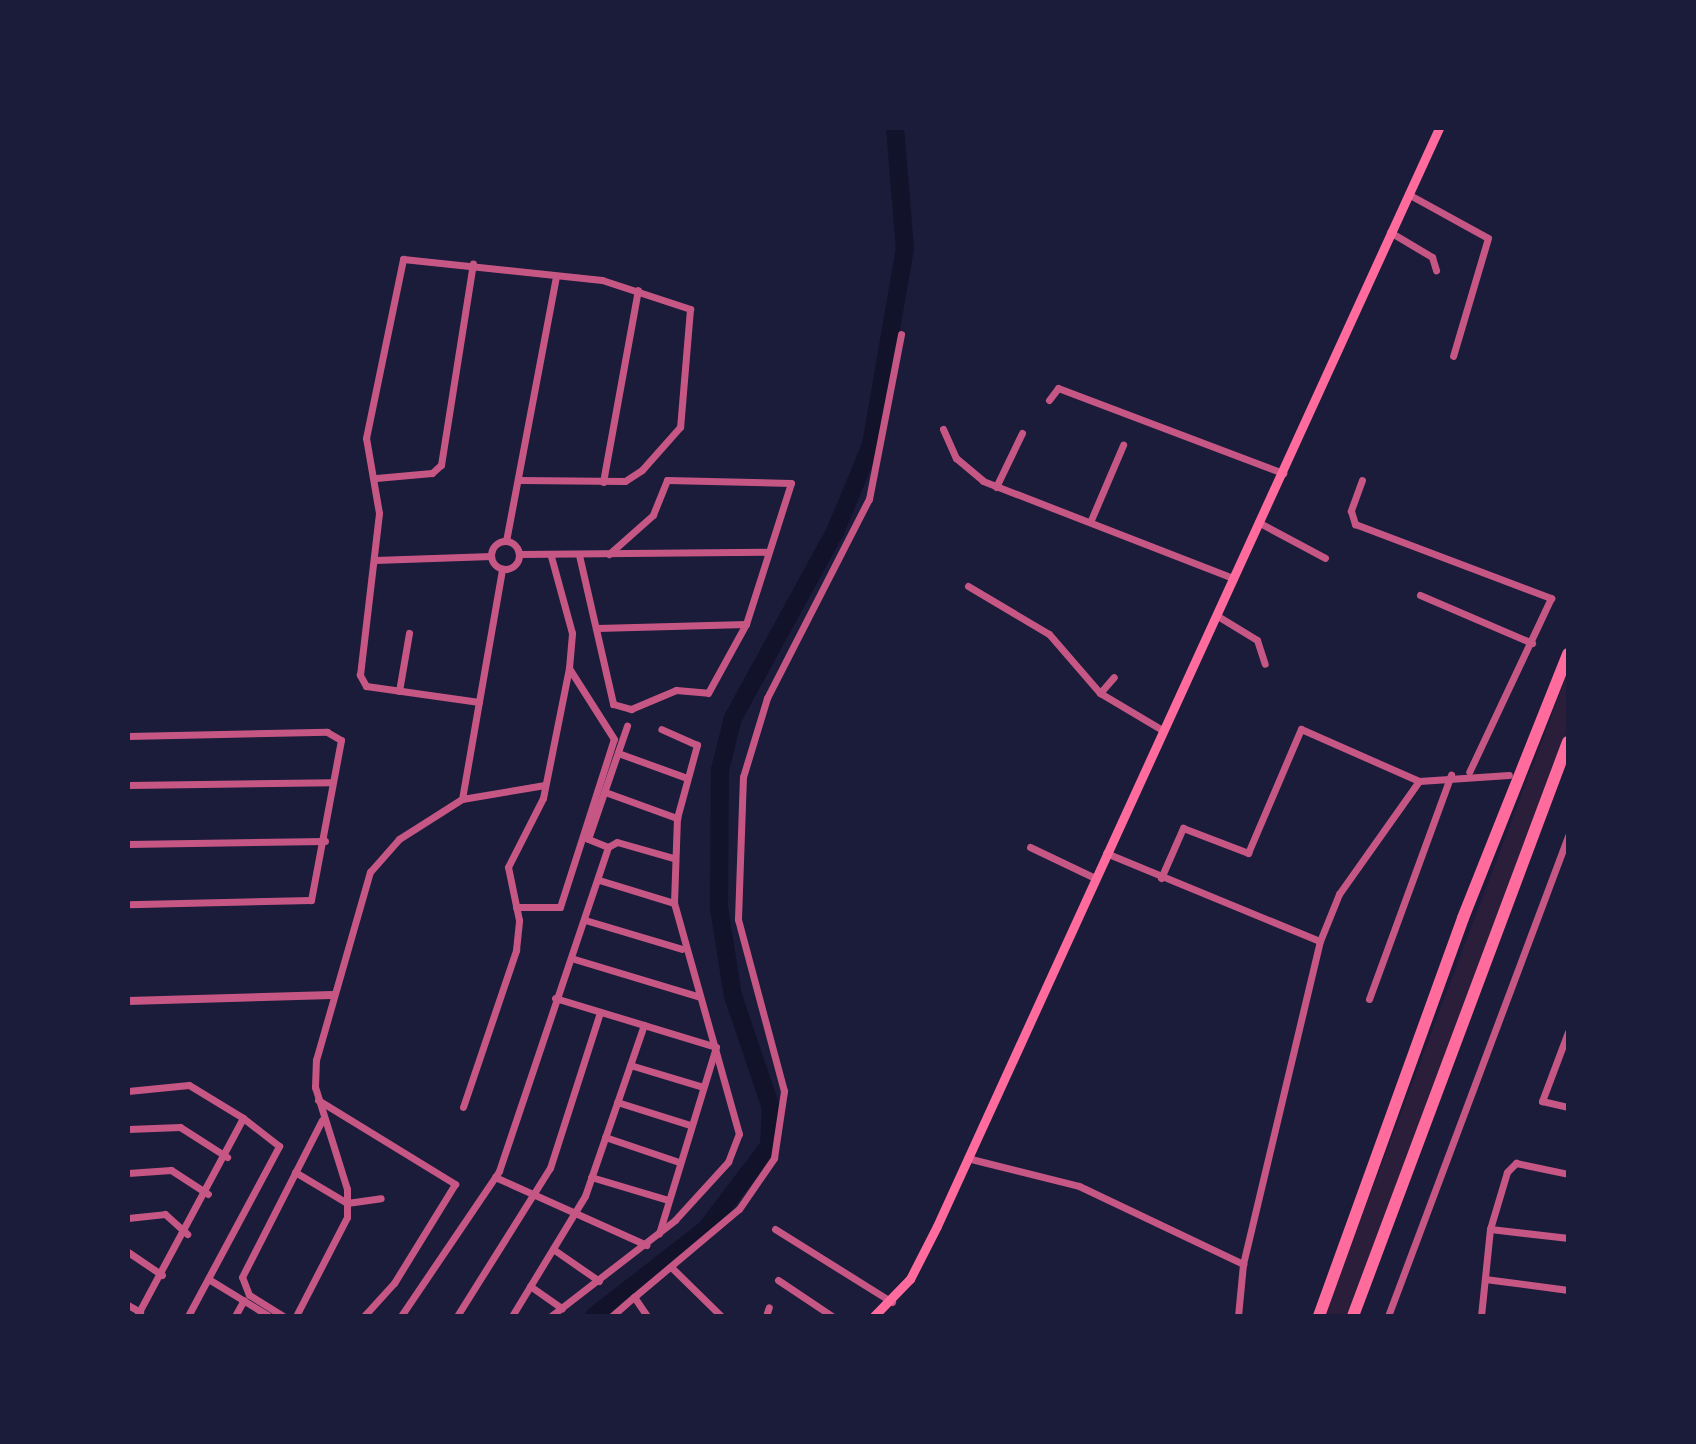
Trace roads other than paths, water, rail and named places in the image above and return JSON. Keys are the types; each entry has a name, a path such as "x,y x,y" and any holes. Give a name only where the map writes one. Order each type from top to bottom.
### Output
{"highway":[{"path":"1319,1316 1463,918 1568,654"},
{"path":"1353,1316 1568,742"}],"main road":[{"path":"874,1316 892,1302 917,1266 1439,128"}],"street":[{"path":"1408,194 1488,238 1453,356"},
{"path":"1390,232 1432,257 1436,270"},
{"path":"479,702 366,686 360,675 375,560 376,478 366,438 397,269 411,257 638,290 682,304 693,316 680,427 642,470 603,482 519,480"},
{"path":"376,478 432,473 441,465 473,264"},
{"path":"375,560 491,556 506,541 556,277"},
{"path":"603,482 638,290"},
{"path":"612,1316 739,1209 774,1158 784,1091 738,919 743,777 767,698 869,499 901,334"},
{"path":"1049,400 1058,388 1283,473"},
{"path":"943,429 966,470 996,487 1091,520 1233,578"},
{"path":"996,487 1022,433"},
{"path":"1091,520 1123,445"},
{"path":"579,555 597,628 607,696 621,710 676,690 709,693 746,624 765,552 790,491 787,479 667,480 653,515 609,554"},
{"path":"1362,480 1351,511 1355,524 1551,598 1469,772"},
{"path":"1258,522 1325,558"},
{"path":"506,541 519,554 551,556 765,552"},
{"path":"462,799 502,569 519,554"},
{"path":"491,556 502,569"},
{"path":"463,1107 516,950 516,907 508,867 545,785 569,668 572,633 551,556"},
{"path":"968,586 1049,634 1100,693 1162,730"},
{"path":"1420,595 1532,643"},
{"path":"1216,615 1257,640 1265,664"},
{"path":"597,628 746,624"},
{"path":"399,691 409,633"},
{"path":"516,907 560,907 614,739 569,668"},
{"path":"1100,693 1114,677"},
{"path":"608,847 588,839 627,726"},
{"path":"551,1316 659,1234 735,1149 737,1114 682,949 674,903 673,858 677,818 697,745 661,729"},
{"path":"1161,878 1183,828 1248,853 1301,729 1419,781 1469,772 1509,775"},
{"path":"128,736 339,736 325,841 311,900 128,904"},
{"path":"618,753 687,778"},
{"path":"1369,999 1451,775"},
{"path":"1238,1316 1243,1264 1320,941 1356,863 1419,781"},
{"path":"128,785 332,782"},
{"path":"296,1316 341,1239 347,1203 322,1120 316,1060 332,995 375,862 462,799 545,785"},
{"path":"605,792 677,818"},
{"path":"1388,1316 1568,836"},
{"path":"128,844 325,841"},
{"path":"401,1316 495,1177 608,847 617,842 673,858"},
{"path":"1030,847 1095,878"},
{"path":"1106,853 1320,941"},
{"path":"599,880 674,903"},
{"path":"585,920 682,949"},
{"path":"571,958 697,996"},
{"path":"128,1001 332,995"},
{"path":"555,998 716,1047"},
{"path":"457,1316 535,1199 600,1012"},
{"path":"512,1316 574,1216 591,1177 644,1025"},
{"path":"1568,1032 1542,1101 1568,1107"},
{"path":"659,1234 716,1047"},
{"path":"630,1065 703,1087"},
{"path":"128,1091 189,1085 243,1118 279,1146 210,1280 188,1316"},
{"path":"318,1100 455,1184 394,1283 364,1316"},
{"path":"617,1102 690,1125"},
{"path":"128,1305 138,1314 187,1234 227,1157 243,1118"},
{"path":"283,1316 249,1295 242,1277 322,1120"},
{"path":"128,1129 180,1127 227,1157"},
{"path":"605,1137 679,1162"},
{"path":"966,1158 1079,1186 1243,1264"},
{"path":"1481,1316 1490,1229 1512,1166 1568,1174"},
{"path":"128,1173 171,1170 208,1194"},
{"path":"295,1172 347,1203 381,1198"},
{"path":"495,1177 535,1199 646,1245"},
{"path":"591,1177 668,1200"},
{"path":"128,1218 165,1214 187,1234"},
{"path":"775,1229 892,1302"},
{"path":"1490,1229 1568,1238"},
{"path":"553,1249 599,1281"},
{"path":"128,1252 162,1275"},
{"path":"671,1267 721,1316"},
{"path":"1485,1279 1568,1290"},
{"path":"210,1280 269,1316"},
{"path":"778,1280 832,1316"},
{"path":"530,1286 562,1308"},
{"path":"634,1297 647,1316"},
{"path":"235,1316 244,1300"},
{"path":"766,1316 769,1307"}],"waterway":[{"path":"594,1316 706,1229 769,1146 771,1108 733,996 719,908 720,770 733,718 835,532 871,445 905,249 895,128"}]}
